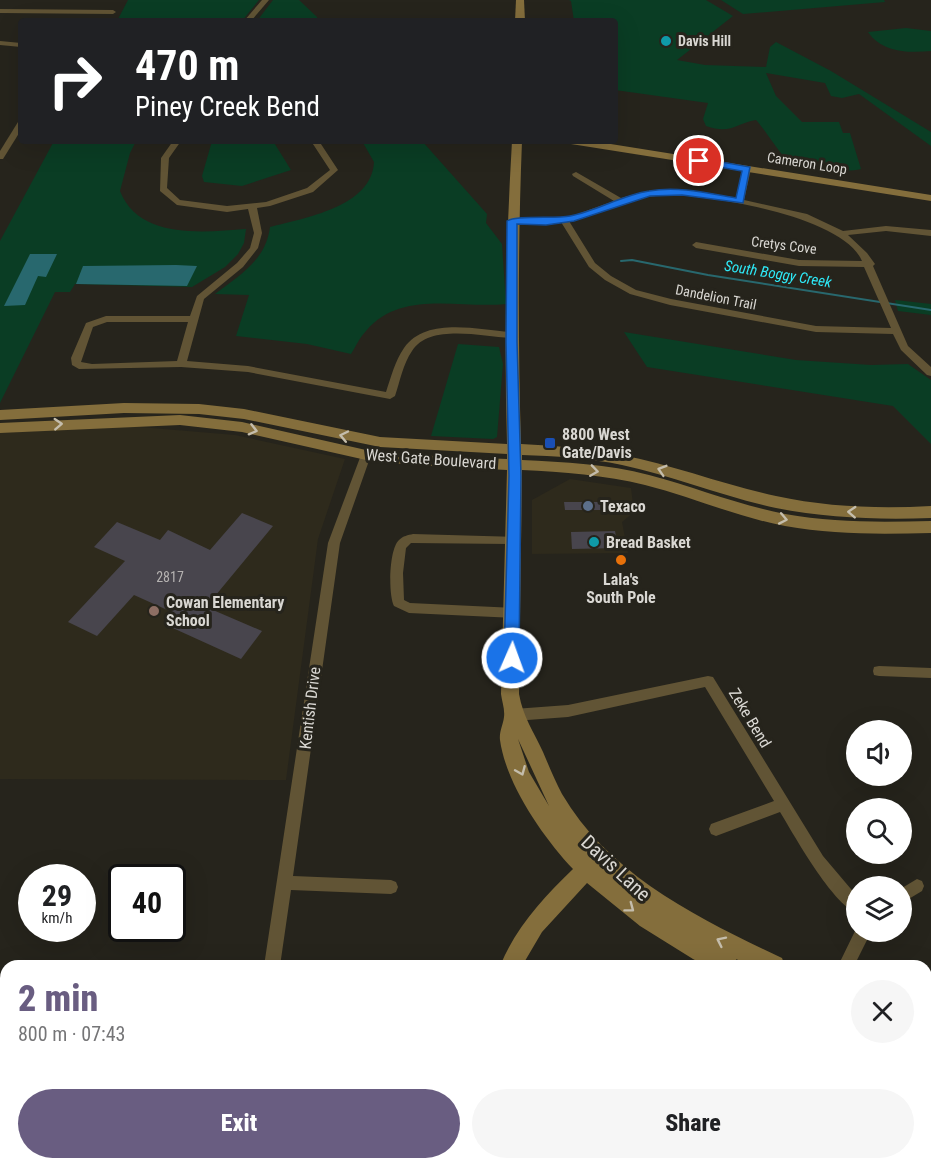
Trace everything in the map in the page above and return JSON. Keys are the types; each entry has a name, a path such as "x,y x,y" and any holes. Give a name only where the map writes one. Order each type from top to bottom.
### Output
{"main road":[{"path":"520,0 520,18"},
{"name":"Davis Lane","path":"517,144 512,221 511,338 515,457 510,694 514,715 509,736 531,796 560,839 592,864 628,884 660,907 696,928 762,960"},
{"name":"Cameron Loop","path":"590,144 931,198"},
{"name":"West Gate Boulevard","path":"0,415 98,409 186,409 232,412 382,443 515,457 647,480 747,511 786,520 864,528 931,527"},
{"path":"106,422 109,417 116,415 186,409"},
{"name":"West Gate Boulevard","path":"0,428 180,420 242,427 366,455 412,460 515,457 608,458 654,467 767,501 848,513 931,513"},
{"path":"279,422 287,431 288,438"},
{"path":"864,528 922,520 931,513"},
{"path":"513,960 532,928 592,864"},
{"name":"Davis Lane","path":"592,864 616,898 649,922 717,960"}],"street":[{"path":"0,10 8,0"},
{"path":"250,18 266,0"},
{"path":"0,10 113,12"},
{"path":"0,43 18,45"},
{"path":"0,157 18,129"},
{"path":"0,140 11,140"},
{"path":"175,144 165,158 163,189 177,202 227,209 267,204 310,190 334,170 317,144"},
{"path":"740,201 747,169"},
{"path":"576,174 620,201"},
{"path":"512,221 564,220 594,213 620,201 666,192 682,192 740,201 804,216 842,234 857,247 870,264 904,348 931,374"},
{"path":"181,364 202,295 240,265 254,248 258,233 252,206"},
{"name":"Dandelion Trail","path":"564,220 592,265 608,278 633,292 670,302 816,329 896,331"},
{"path":"842,234 886,227 931,233"},
{"name":"Cretys Cove","path":"696,245 799,262 870,264"},
{"path":"195,319 99,320 89,325 76,363 83,367 181,364 248,369 390,396 403,360 416,338 441,332 473,333 490,340 511,338"},
{"name":"Kentish Drive","path":"273,960 334,543 366,455"},
{"path":"513,540 420,538 408,540 400,549 396,595 398,603 409,608 513,613"},
{"path":"879,671 931,673"},
{"name":"Zeke Bend","path":"514,715 568,711 708,681 818,861 846,893"},
{"path":"716,829 783,804"},
{"path":"285,883 392,887"},
{"path":"912,889 917,886"},
{"path":"849,960 858,942"}],"shaded area":[{"name":"Cowan Elementary School","path":"128,426 235,435 345,459 318,539 286,780 0,779 0,433"},
{"path":"570,479 631,488 634,512 622,522 628,553 532,554 532,500"}],"green space":[{"path":"128,0 259,0 244,18 119,18"},
{"path":"273,0 299,0 317,18 259,18"},
{"path":"569,0 706,0 733,16 677,60 705,65 766,67 770,47 776,42 831,71 931,132 931,146 859,94 842,98 831,96 825,83 766,73 776,96 802,122 839,122 843,133 850,133 861,169 845,171 795,163 785,157 756,120 728,129 715,128 706,126 703,119 708,103 618,90 618,18 574,18"},
{"path":"721,0 884,0 885,2 743,14"},
{"path":"906,28 931,31 931,51 914,52 889,48 874,39 868,32"},
{"path":"52,144 134,144 120,191 129,207 142,218 174,230 246,229 244,243 238,254 225,267 192,287 75,284 70,292 55,292 0,403 0,241"},
{"path":"211,144 275,144 291,170 242,186 204,182 202,176"},
{"path":"364,144 425,144 487,214 486,223 502,244 506,304 432,304 414,305 396,310 380,318 366,331 351,354 307,344 236,336 249,295 215,294 257,258 268,239 270,227 317,214 349,200 362,190 370,177 374,162"},
{"path":"895,300 931,304 931,315 898,311"},
{"path":"624,332 796,360 871,365 908,364 931,380 931,444 893,406 647,367"},
{"path":"458,344 499,347 503,364 497,437 493,439 431,436"}],"water":[{"path":"30,254 57,254 46,277 38,276 25,305 4,306"},
{"path":"83,266 197,266 187,286 76,284"}],"building":[{"name":"Texaco","path":"564,502 611,502 612,510 565,510"},
{"name":"Cowan Elementary School","path":"242,513 273,526 206,607 262,631 241,659 164,624 174,613 134,595 97,636 68,622 125,561 94,547 117,522 160,540 168,530 210,550"},
{"name":"Bread Basket","path":"615,531 618,548 572,549 571,532"}],"waterway":[{"name":"South Boggy Creek","path":"621,261 632,260 708,275 931,310"}],"place":[{"name":"Davis Hill","path":"666,41"},
{"name":"8800 West Gate/Davis","path":"550,443"},
{"name":"Texaco","path":"588,506"},
{"name":"Bread Basket","path":"594,542"},
{"name":"Lala's South Pole","path":"621,560"},
{"name":"Cowan Elementary School","path":"154,611"}],"route":[{"path":"512,658 515,476 511,342 512,221 546,222 574,218 594,213 636,196 666,192 682,192 740,201 747,169 699,161"}]}
